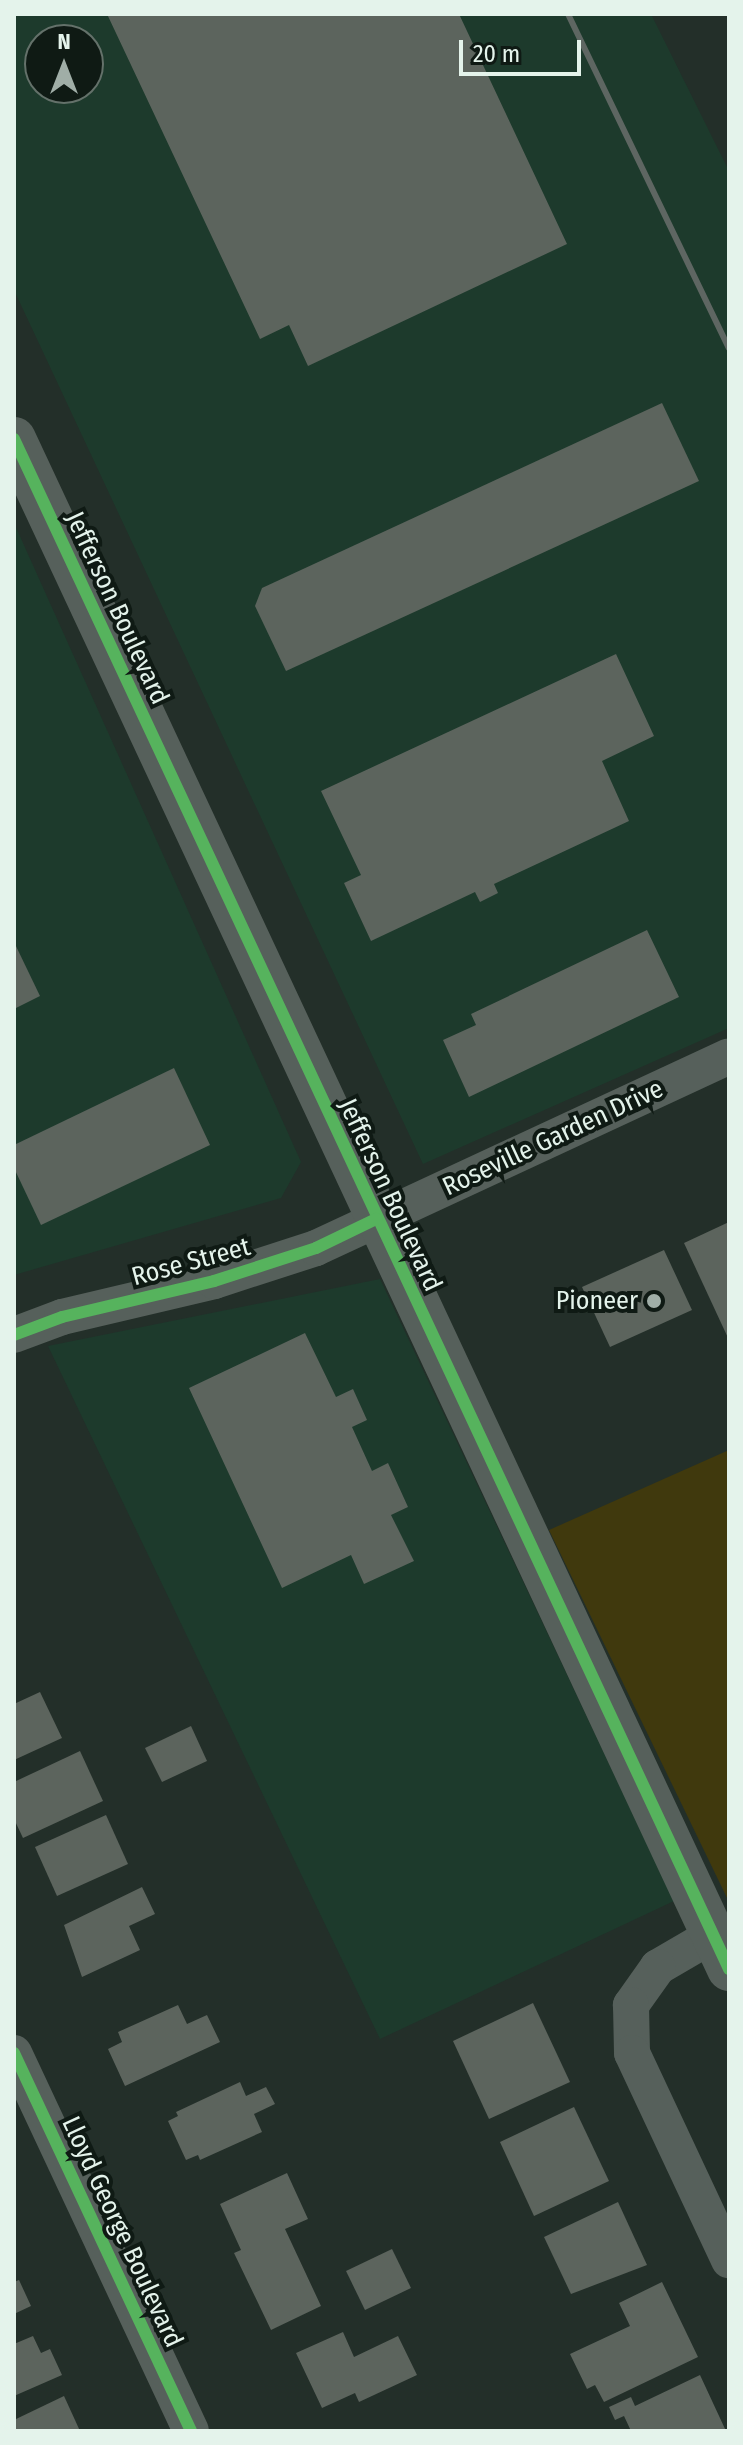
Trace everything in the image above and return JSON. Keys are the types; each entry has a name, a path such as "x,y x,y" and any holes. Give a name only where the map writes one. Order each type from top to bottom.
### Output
{"street":[{"name":"Jefferson Boulevard","path":"14,439 721,1952"},
{"name":"Roseville Garden Drive","path":"376,1219 729,1056"},
{"name":"Rose Street","path":"14,1335 62,1317 214,1281 316,1248 376,1219"},
{"path":"721,1952 658,1967 631,2005 632,2053 729,2260"},
{"name":"Lloyd George Boulevard","path":"14,2053 191,2431"}],"shaded area":[{"path":"14,14 651,14 729,171 729,1028 423,1164 14,290"},
{"path":"14,523 301,1162 281,1198 14,1275"},
{"path":"380,1279 674,1901 380,2039 48,1346"},
{"path":"729,1450 729,1902 549,1530"}],"building":[{"path":"107,14 459,14 567,244 308,366 289,325 260,339"},
{"path":"662,403 699,481 286,671 255,606 262,588"},
{"path":"616,654 654,736 602,761 629,821 494,884 498,893 480,902 475,892 371,941 344,883 361,875 321,791"},
{"path":"647,930 679,997 469,1097 443,1040 476,1025 471,1014"},
{"path":"14,942 40,996 14,1009"},
{"path":"174,1068 210,1145 41,1225 14,1168 14,1145"},
{"path":"729,1222 729,1340 684,1243"},
{"path":"664,1250 692,1310 610,1347 582,1287"},
{"path":"305,1333 336,1397 353,1389 367,1420 352,1427 372,1471 388,1463 408,1507 391,1515 414,1561 364,1584 351,1555 282,1588 189,1388"},
{"path":"40,1692 62,1738 14,1760 14,1704"},
{"path":"191,1726 207,1761 162,1782 145,1748"},
{"path":"80,1751 103,1801 23,1838 14,1819 14,1782"},
{"path":"106,1815 128,1864 57,1896 35,1847"},
{"path":"142,1887 155,1914 129,1926 140,1950 82,1977 64,1925"},
{"path":"533,2003 570,2082 489,2119 453,2041"},
{"path":"178,2005 187,2024 207,2015 220,2042 125,2086 108,2049 122,2042 118,2032"},
{"path":"240,2082 246,2096 266,2087 275,2104 254,2114 262,2132 200,2160 198,2155 186,2160 168,2121 178,2116 176,2112"},
{"path":"574,2107 609,2181 534,2216 500,2142"},
{"path":"287,2173 308,2219 285,2229 321,2306 271,2330 234,2253 241,2250 220,2204"},
{"path":"618,2202 647,2265 571,2294 544,2237"},
{"path":"392,2249 411,2288 365,2310 346,2271"},
{"path":"19,2280 31,2306 14,2314 14,2282"},
{"path":"662,2282 698,2357 604,2402 595,2385 587,2389 570,2354 630,2326 619,2303"},
{"path":"343,2332 354,2357 398,2336 417,2375 359,2402 355,2393 322,2408 296,2353"},
{"path":"33,2336 41,2353 50,2349 62,2375 14,2396 14,2344"},
{"path":"700,2375 726,2431 631,2431 624,2416 615,2420 609,2407 631,2397 635,2406"},
{"path":"64,2396 80,2431 14,2431 14,2420"}],"railway":[{"path":"568,14 729,348"}],"cycle path":[{"path":"14,439 729,1969"},
{"path":"14,1335 62,1317 214,1281 316,1248 376,1219"},
{"path":"14,2053 191,2431"}],"place":[{"name":"Pioneer","path":"654,1301"}]}
